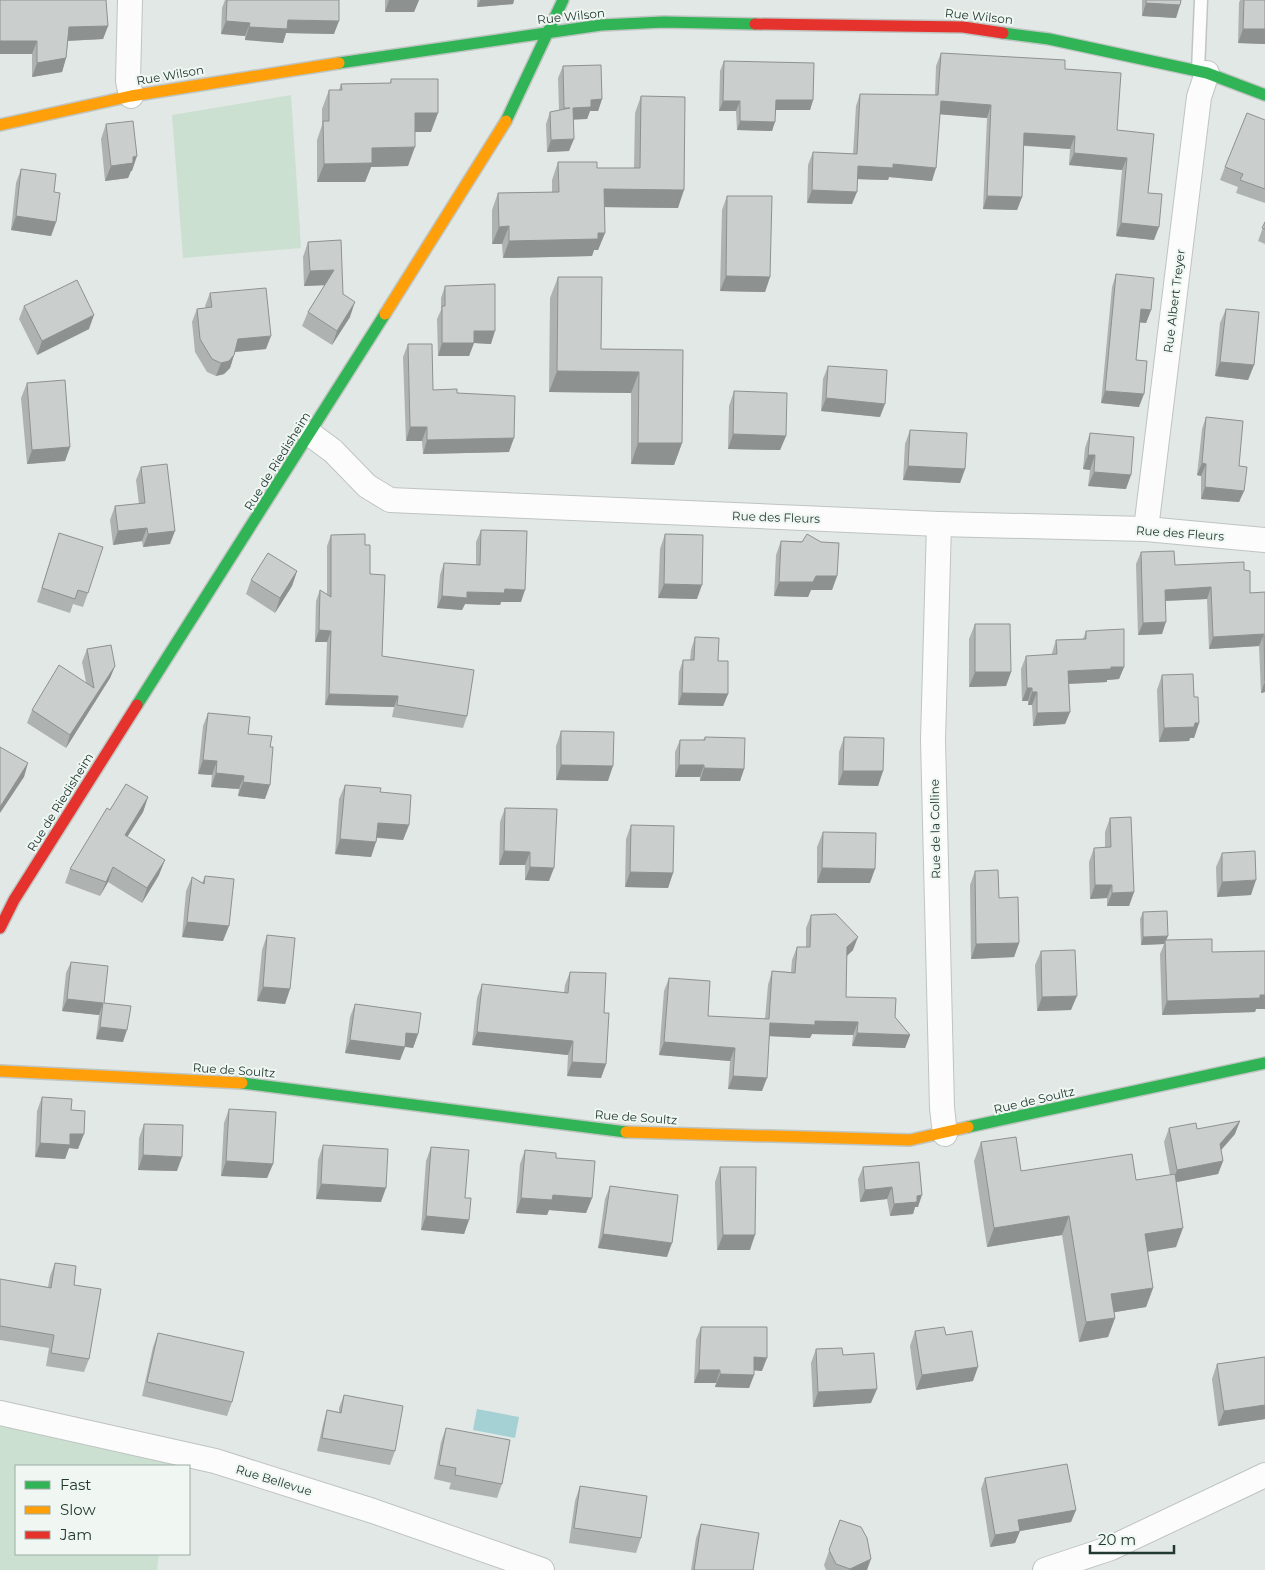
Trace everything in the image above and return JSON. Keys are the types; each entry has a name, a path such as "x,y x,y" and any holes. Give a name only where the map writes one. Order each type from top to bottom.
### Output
{"street":[{"path":"130,0 128,81 131,96"},
{"name":"Rue de Riedisheim","path":"0,928 14,900 503,127 526,80 546,32 563,0"},
{"name":"Rue Wilson","path":"0,125 131,96 210,82 546,32 664,22 895,24 963,27 1049,39 1203,72 1265,96"},
{"name":"Rue Albert Treyer","path":"1146,529 1203,72"},
{"name":"Rue des Fleurs","path":"310,434 333,451 367,486 390,500 939,524 1146,529 1265,540"},
{"name":"Rue de la Colline","path":"939,524 932,740 942,1108 945,1134"},
{"name":"Rue de Soultz","path":"0,1070 257,1084 620,1132 910,1140 945,1134 1265,1063"},
{"name":"Rue Bellevue","path":"0,1413 215,1461 373,1510 542,1570"},
{"path":"1045,1570 1111,1548 1265,1475"}],"lane":[{"path":"1201,0 1203,72"}],"green space":[{"path":"291,95 301,248 183,258 172,115"},
{"path":"0,1425 170,1463 170,1465 15,1465 15,1555 159,1555 157,1570 0,1570"}],"water":[{"path":"477,1409 519,1417 515,1438 473,1430"}],"building":[{"path":"0,0 106,0 108,26 69,27 66,58 37,63 37,41 0,41"},
{"path":"227,0 339,0 339,21 288,20 287,29 249,27 250,23 226,21"},
{"path":"1146,0 1181,0 1180,5 1146,3"},
{"path":"1244,0 1265,0 1265,29 1243,29"},
{"path":"941,53 1065,60 1065,69 1121,73 1117,130 1154,134 1148,193 1162,194 1159,227 1121,223 1127,158 1074,153 1075,136 1024,133 1022,197 987,196 991,105 941,101 936,168 893,164 893,168 858,166 857,192 812,190 813,152 857,154 860,94 938,95"},
{"path":"724,61 814,63 813,100 776,100 775,122 740,121 740,101 723,101"},
{"path":"601,65 602,99 591,100 591,107 573,108 574,139 551,140 550,112 570,108 564,108 563,66"},
{"path":"391,79 438,79 438,113 415,113 415,147 372,148 372,163 324,164 323,121 329,121 329,90 342,90 341,84 391,83"},
{"path":"641,96 685,97 684,190 604,189 605,233 598,233 598,239 509,241 509,226 499,227 498,193 559,192 558,162 597,162 597,168 640,168"},
{"path":"1247,113 1265,120 1265,189 1240,180 1243,174 1225,167"},
{"path":"133,121 137,156 133,157 133,163 111,166 106,124"},
{"path":"21,169 56,174 54,192 60,193 56,222 16,216"},
{"path":"727,196 772,196 770,277 726,276"},
{"path":"341,240 343,294 355,302 337,331 308,312 334,270 310,271 308,242"},
{"path":"1116,274 1154,278 1151,310 1141,309 1136,360 1147,361 1144,394 1105,391"},
{"path":"558,277 602,277 601,349 683,350 682,443 638,443 639,372 557,371"},
{"path":"77,280 94,315 42,341 24,306"},
{"path":"495,284 495,331 474,331 474,343 442,343 442,306 445,306 445,286"},
{"path":"266,288 271,336 238,339 234,355 229,361 221,363 212,359 200,339 197,309 212,307 210,293"},
{"path":"1226,309 1259,312 1254,365 1220,362"},
{"path":"408,344 432,344 433,390 457,389 457,393 515,396 514,438 427,440 427,427 410,427"},
{"path":"828,366 887,370 885,404 826,398"},
{"path":"65,380 70,447 32,450 27,383"},
{"path":"734,391 787,393 786,436 733,434"},
{"path":"1206,417 1243,421 1239,466 1247,467 1244,491 1205,487 1206,464 1202,463"},
{"path":"910,430 967,433 965,469 908,466"},
{"path":"1090,433 1134,437 1131,475 1094,472 1095,455 1088,455"},
{"path":"167,464 175,531 148,534 147,528 118,531 115,506 145,503 141,467"},
{"path":"481,530 527,531 525,590 505,589 504,593 467,592 467,598 442,596 444,563 480,565"},
{"path":"59,533 103,547 88,593 78,590 75,599 42,588"},
{"path":"365,534 365,545 370,545 370,574 385,575 382,656 474,670 467,716 397,705 398,696 329,694 331,631 319,630 320,590 331,597 331,535"},
{"path":"665,534 703,535 702,585 664,584"},
{"path":"807,534 821,542 839,543 837,576 816,576 813,582 779,582 781,541 802,542"},
{"path":"1174,551 1175,565 1244,562 1244,570 1250,571 1250,593 1265,592 1265,681 1264,634 1213,637 1211,587 1165,590 1166,622 1143,623 1141,552"},
{"path":"268,553 297,571 280,598 251,580"},
{"path":"975,624 1010,624 1011,672 975,672"},
{"path":"1124,629 1124,667 1068,671 1070,712 1037,713 1037,692 1032,692 1032,688 1027,688 1026,656 1057,654 1056,640 1086,639 1086,631"},
{"path":"695,637 719,638 718,661 728,661 728,694 682,693 683,660 694,660"},
{"path":"111,645 115,666 70,735 32,710 59,665 94,688 87,649"},
{"path":"1193,674 1194,697 1198,697 1199,723 1195,723 1194,727 1164,728 1162,675"},
{"path":"208,713 250,717 248,734 272,736 270,747 273,747 270,785 243,782 244,776 216,773 217,761 203,760"},
{"path":"561,731 614,732 613,766 561,765"},
{"path":"705,737 745,738 744,769 704,768 704,765 679,765 680,740 705,740"},
{"path":"844,737 884,738 883,771 843,771"},
{"path":"0,747 28,763 0,807"},
{"path":"126,784 148,797 125,835 165,860 147,888 113,867 106,882 70,869 107,808 110,810"},
{"path":"345,785 381,788 380,792 411,795 409,825 378,823 376,842 340,839"},
{"path":"505,808 557,809 554,868 530,867 530,852 504,851"},
{"path":"1131,817 1134,892 1112,893 1112,885 1095,885 1094,848 1111,847 1110,818"},
{"path":"631,825 674,826 673,873 630,872"},
{"path":"823,832 876,833 875,869 822,868"},
{"path":"1255,851 1256,880 1222,882 1222,853"},
{"path":"998,870 999,898 1018,897 1019,943 976,944 975,871"},
{"path":"205,876 234,879 229,926 187,922 192,877 204,884"},
{"path":"1167,911 1168,936 1143,937 1143,912"},
{"path":"836,914 858,937 847,947 846,997 896,998 895,1017 910,1035 857,1033 858,1022 815,1021 815,1025 770,1023 767,1078 733,1076 735,1048 664,1042 669,978 710,981 708,1016 769,1019 772,971 795,973 797,947 810,947 811,915"},
{"path":"267,935 295,938 290,989 263,987"},
{"path":"1212,939 1212,952 1265,951 1265,995 1260,995 1260,998 1167,1001 1165,940"},
{"path":"1075,950 1077,996 1042,997 1041,951"},
{"path":"71,962 108,966 104,1003 131,1006 127,1030 100,1027 103,1003 67,999"},
{"path":"570,972 606,973 604,1013 609,1013 606,1064 572,1062 573,1041 477,1032 482,984 568,993"},
{"path":"355,1004 421,1013 418,1034 406,1033 405,1047 350,1040"},
{"path":"42,1097 72,1099 71,1110 85,1111 84,1134 70,1134 70,1145 40,1143"},
{"path":"229,1109 276,1112 273,1164 226,1161"},
{"path":"1240,1121 1220,1144 1223,1161 1177,1170 1169,1128 1196,1123 1197,1129"},
{"path":"144,1124 183,1125 182,1157 143,1155"},
{"path":"1016,1137 1021,1171 1132,1154 1136,1180 1175,1174 1183,1228 1145,1234 1153,1288 1111,1294 1115,1318 1086,1322 1069,1216 994,1228 981,1142"},
{"path":"323,1145 388,1149 386,1188 321,1184"},
{"path":"431,1147 469,1150 465,1198 471,1198 469,1220 426,1216"},
{"path":"525,1150 556,1153 556,1158 595,1161 592,1198 553,1195 552,1200 521,1198"},
{"path":"919,1162 922,1195 917,1196 917,1202 894,1204 892,1187 865,1190 863,1167"},
{"path":"720,1167 756,1167 755,1235 723,1235"},
{"path":"610,1186 678,1195 672,1243 603,1234"},
{"path":"55,1263 76,1266 74,1285 101,1289 89,1359 51,1353 54,1335 0,1326 0,1279 51,1288"},
{"path":"701,1327 767,1327 767,1358 754,1357 754,1375 720,1374 720,1370 699,1370"},
{"path":"944,1327 946,1335 972,1331 978,1367 922,1375 915,1331"},
{"path":"158,1333 244,1352 232,1402 147,1382"},
{"path":"842,1348 843,1355 874,1353 877,1389 818,1392 816,1349"},
{"path":"1265,1357 1265,1405 1224,1411 1217,1364"},
{"path":"344,1395 403,1406 395,1451 322,1438 327,1410 341,1413"},
{"path":"446,1428 510,1440 502,1484 455,1475 456,1468 439,1465"},
{"path":"1067,1464 1076,1510 1018,1520 1020,1531 995,1535 985,1478"},
{"path":"580,1486 647,1496 641,1538 574,1528"},
{"path":"840,1520 861,1527 867,1538 871,1559 850,1569 836,1564 829,1550"},
{"path":"701,1524 759,1533 753,1570 694,1570"}],"traffic: fast":[{"path":"506,121 563,0"},
{"path":"339,63 601,25 664,22 755,24"},
{"path":"1003,33 1049,39 1207,73 1265,95"},
{"path":"137,705 385,314"},
{"path":"968,1127 1265,1063"},
{"path":"242,1083 626,1132"}],"traffic: slow":[{"path":"0,125 131,96 339,63"},
{"path":"385,314 506,121"},
{"path":"0,1071 242,1083"},
{"path":"626,1132 910,1140 968,1127"}],"traffic: jam":[{"path":"755,24 963,27 1003,33"},
{"path":"0,928 14,900 137,705"}]}
